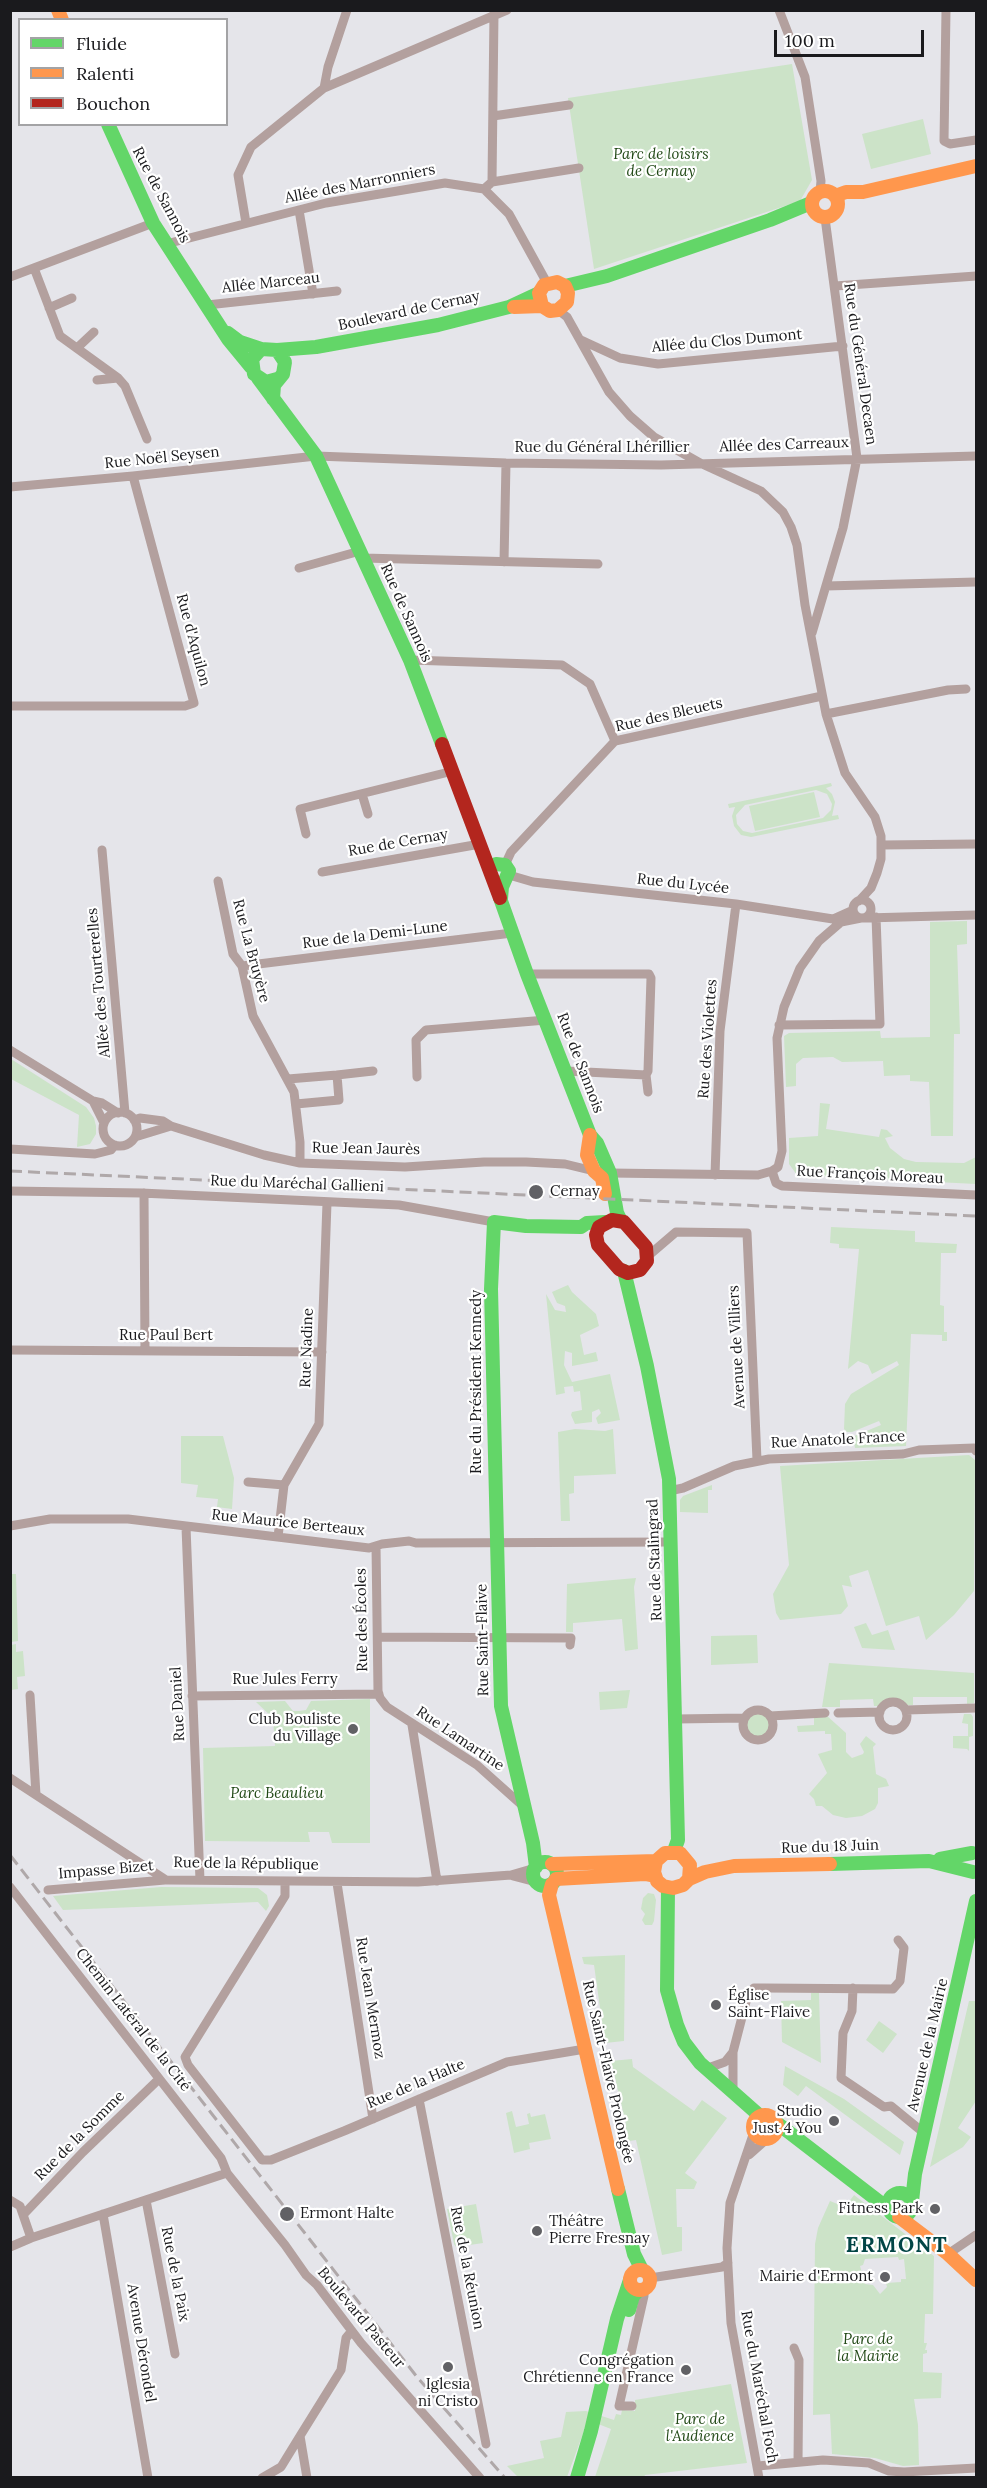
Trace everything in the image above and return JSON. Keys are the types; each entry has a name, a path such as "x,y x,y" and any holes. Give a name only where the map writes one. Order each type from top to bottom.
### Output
{"street":[{"path":"324,88 328,67 347,10"},
{"path":"246,224 238,175 251,147 324,88 494,13 507,10"},
{"name":"Rue du Général Decaen","path":"778,1025 880,1024 869,914 871,888 879,866 882,845 875,817 845,774 826,714 811,635 843,528 857,458 835,286 818,206 821,181 805,77 779,10"},
{"path":"946,10 944,141 950,144 976,140"},
{"path":"492,182 494,13"},
{"path":"493,116 569,105"},
{"name":"Rue de Sannois","path":"109,126 153,223 166,244 217,322 316,456 410,660 482,848 500,872 501,901 526,974 566,1071 617,1213 611,1221"},
{"path":"837,200 976,166"},
{"path":"579,168 492,182 484,189 509,214 550,311 607,276 770,220 818,206 834,214 837,200"},
{"name":"Allée des Marronniers","path":"166,244 326,203 445,183 484,189"},
{"path":"818,206 826,191 837,200"},
{"path":"299,210 313,294"},
{"path":"10,277 153,223"},
{"path":"34,268 60,336 118,378 125,386 147,439"},
{"path":"835,286 976,276"},
{"path":"543,294 557,282 581,340 609,392 630,416 654,437 700,463"},
{"name":"Allée Marceau","path":"207,306 338,291"},
{"name":"Boulevard de Cernay","path":"277,350 316,347 438,326 509,307 543,294"},
{"path":"49,308 72,298"},
{"name":"Rue de Sannois","path":"217,322 236,340 261,350"},
{"path":"77,348 94,332"},
{"name":"Allée du Clos Dumont","path":"581,340 620,358 658,364 843,346"},
{"name":"Boulevard de Cernay","path":"285,366 297,356 316,347"},
{"path":"261,350 277,350 282,355 285,366 283,374 277,379 266,382 255,373 252,359 261,350"},
{"path":"97,380 118,378"},
{"path":"273,399 277,379"},
{"name":"Rue du Général Lhérillier","path":"316,456 507,463 700,463 761,491 783,512 797,545 811,635"},
{"name":"Rue Noël Seysen","path":"10,487 316,456"},
{"name":"Allée des Carreaux","path":"700,463 976,456"},
{"path":"504,562 507,463"},
{"name":"Rue d'Aquilon","path":"10,706 185,706 194,703 133,476"},
{"path":"299,568 361,555 598,564"},
{"path":"826,586 976,582"},
{"path":"410,660 562,665 590,684 615,741"},
{"path":"826,714 948,690 966,689"},
{"name":"Rue des Bleuets","path":"500,872 511,852 615,741 822,696"},
{"path":"306,834 300,809 453,771"},
{"path":"362,794 368,814"},
{"path":"882,845 976,844"},
{"name":"Rue de Cernay","path":"322,872 482,848"},
{"name":"Allée des Tourterelles","path":"102,850 122,1113"},
{"name":"Rue du Lycée","path":"500,872 533,882 736,904 833,919 853,910"},
{"name":"Rue La Bruyère","path":"218,881 233,954 242,966 252,1016 288,1079 296,1104 300,1163"},
{"name":"Rue du Général Decaen","path":"853,910 871,888"},
{"path":"859,901 868,902 869,914"},
{"name":"Rue des Violettes","path":"715,1175 720,1031 736,904"},
{"path":"853,910 855,916 869,914 976,915"},
{"path":"600,1167 715,1175 758,1175 772,1171 780,1164 782,1150 778,1025 787,998 800,968 819,941 841,922 869,914"},
{"name":"Rue de la Demi-Lune","path":"242,966 512,933"},
{"path":"526,974 645,972 650,974 649,1059 646,1075 648,1092"},
{"path":"417,1077 416,1040 426,1030 546,1020"},
{"path":"10,1050 93,1101 102,1103 134,1120 137,1128 135,1137"},
{"path":"288,1079 373,1071"},
{"path":"566,1071 646,1075"},
{"path":"296,1104 339,1100 337,1075"},
{"path":"93,1101 105,1123"},
{"path":"122,1113 110,1116 103,1129 106,1139 115,1145 127,1145 135,1137 171,1126"},
{"name":"Rue Jean Jaurès","path":"134,1120 140,1118 163,1121 171,1126 300,1163 405,1167 484,1162 600,1167"},
{"name":"Rue de Sannois","path":"590,1135 597,1143 600,1167"},
{"path":"10,1149 95,1154 111,1150 115,1145"},
{"name":"Rue François Moreau","path":"772,1171 776,1183 782,1186 976,1195"},
{"name":"Rue du Maréchal Gallieni","path":"10,1191 144,1193 399,1205 526,1226 581,1227 586,1224 611,1221"},
{"path":"144,1193 145,1351"},
{"name":"Rue Nadine","path":"278,1537 284,1485 318,1429 327,1203"},
{"path":"581,1227 624,1272 631,1273 640,1270 645,1265 647,1251 611,1221 597,1232 597,1242"},
{"name":"Rue du Président Kennedy","path":"494,1222 491,1289 493,1427 498,1541"},
{"name":"Avenue de Villiers","path":"647,1251 660,1247 662,1242 676,1232 747,1233 757,1460"},
{"name":"Rue de Stalingrad","path":"624,1272 656,1406 669,1491 678,1840 674,1851"},
{"name":"Rue Paul Bert","path":"10,1350 322,1352"},
{"name":"Rue Anatole France","path":"669,1491 683,1488 734,1466 757,1460 903,1454 919,1450 974,1448 976,1451"},
{"path":"248,1482 284,1485"},
{"name":"Rue Maurice Berteaux","path":"10,1526 50,1519 128,1519 369,1548 409,1541 416,1543 670,1542"},
{"name":"Rue Daniel","path":"186,1527 200,1880"},
{"name":"Rue Saint-Flaive","path":"498,1541 501,1706 533,1843 545,1876"},
{"name":"Rue des Écoles","path":"376,1546 379,1694"},
{"path":"378,1637 571,1638 570,1645"},
{"name":"Rue Jules Ferry","path":"192,1696 379,1694"},
{"name":"Rue Lamartine","path":"379,1694 387,1707 477,1766 524,1808"},
{"path":"30,1695 36,1795"},
{"path":"893,1702 901,1704 906,1710 907,1718 904,1725 893,1730 883,1726 879,1719 880,1712 885,1705 893,1702"},
{"path":"906,1710 976,1708"},
{"path":"770,1716 773,1729 768,1736 760,1740 751,1739 744,1732 742,1725 744,1718 750,1712 759,1710 770,1716 825,1713"},
{"path":"838,1713 880,1712"},
{"path":"676,1719 744,1718"},
{"path":"412,1725 437,1881"},
{"name":"Rue de la République","path":"10,1778 166,1880 337,1883 437,1881 511,1875 645,1874 655,1876"},
{"path":"929,1861 974,1850"},
{"path":"974,1850 970,1863 975,1876"},
{"path":"668,1925 679,1900 691,1870 688,1860 681,1853 674,1851 665,1853 656,1861 655,1876 659,1883 668,1888 686,1882"},
{"path":"688,1860 704,1864 734,1866"},
{"name":"Rue de la République","path":"545,1876 656,1861"},
{"name":"Rue du 18 Juin","path":"686,1882 705,1872 734,1866 929,1861 957,1866 975,1876"},
{"name":"Rue Saint-Flaive Prolongée","path":"545,1876 639,2277"},
{"name":"Impasse Bizet","path":"48,1890 166,1880"},
{"name":"Rue de la Halte","path":"285,1881 285,1896 185,2057 188,2065 262,2160 271,2160 298,2150 507,2061 585,2049"},
{"name":"Rue Jean Mermoz","path":"337,1883 373,2119"},
{"name":"Chemin Latéral de la Cité","path":"10,1887 221,2158 227,2173"},
{"path":"668,1888 666,1969 671,2008 684,2042 705,2069 728,2088 754,2120 758,2137 772,2133 794,2138 870,2194 880,2205 901,2205 908,2225 948,2254 976,2280"},
{"name":"Avenue de la Mairie","path":"901,2205 915,2174 974,1919 976,1901"},
{"path":"728,2088 733,2052 748,1994 754,1988 893,1989 900,1981 904,1948 898,1940"},
{"path":"853,1988 852,2012 843,2033 841,2078 884,2107 891,2106 924,2133"},
{"path":"705,2069 725,2062 733,2052"},
{"name":"Rue de la Somme","path":"23,2215 83,2152 159,2079"},
{"name":"Rue de la Réunion","path":"419,2098 486,2444"},
{"path":"754,2120 770,2115 772,2133"},
{"name":"Rue du Maréchal Foch","path":"754,2120 746,2160 730,2203 728,2262 731,2323 759,2478"},
{"name":"Rue du Maréchal Foch","path":"746,2160 772,2133"},
{"path":"10,2247 227,2173"},
{"name":"Boulevard Pasteur","path":"227,2173 351,2332 480,2478"},
{"path":"10,2200 20,2206 31,2238"},
{"name":"Rue de la Paix","path":"146,2200 175,2354"},
{"name":"Avenue Dérondel","path":"104,2214 148,2478"},
{"path":"948,2254 976,2235"},
{"path":"639,2277 722,2267 728,2262"},
{"path":"632,2406 619,2406 644,2296 639,2277"},
{"path":"577,2478 591,2431 617,2319 639,2277"},
{"path":"586,2478 602,2426 630,2304 639,2277"},
{"path":"262,2478 281,2467 341,2370 346,2338 351,2332"},
{"path":"794,2348 799,2360 798,2462"},
{"path":"300,2436 307,2478"},
{"path":"758,2466 823,2460 869,2463 889,2471 904,2472 976,2468"}],"green space":[{"name":"Parc de loisirs de Cernay","path":"792,64 812,180 800,201 594,269 568,98"},
{"path":"923,119 931,154 871,169 862,134"},
{"path":"831,783 832,786 826,788 832,794 835,802 832,816 838,815 839,819 751,837 741,835 734,826 732,816 735,807 729,808 728,804","holes":["816,790 827,794 832,804 831,810 823,818 752,833 743,831 737,824 736,815 745,805"]},
{"path":"814,792 820,817 755,831 749,806"},
{"path":"967,921 967,944 957,945 960,1034 954,1034 953,1136 931,1136 929,1082 910,1081 910,1075 884,1076 883,1061 842,1062 833,1057 803,1058 796,1064 796,1086 786,1087 784,1036 789,1033 880,1031 881,1038 930,1037 930,922"},
{"path":"11,1059 86,1107 94,1118 96,1126 96,1134 90,1144 77,1147 79,1115 11,1079"},
{"path":"820,1103 830,1104 826,1129 879,1137 881,1129 887,1130 893,1136 885,1138 890,1148 904,1159 916,1162 964,1163 976,1157 976,1184 797,1175 789,1164 789,1138 818,1136"},
{"path":"831,1227 915,1231 915,1242 957,1244 956,1253 941,1253 940,1305 944,1306 944,1332 947,1332 947,1341 942,1341 942,1335 911,1334 906,1446 855,1448 854,1442 850,1440 852,1437 881,1425 879,1421 852,1432 844,1429 845,1404 851,1394 899,1365 897,1361 872,1374 868,1365 858,1361 848,1369 859,1249 839,1248 839,1244 830,1243"},
{"path":"568,1285 572,1292 596,1314 599,1326 580,1335 584,1355 596,1352 598,1361 572,1366 572,1353 565,1351 564,1365 572,1382 610,1374 620,1420 598,1424 596,1418 601,1413 599,1409 592,1412 592,1422 575,1424 571,1415 572,1412 582,1410 580,1391 574,1392 573,1386 564,1387 565,1393 556,1395 546,1294 555,1310 566,1312 565,1306 557,1303 552,1292"},
{"path":"575,1429 605,1431 613,1429 616,1474 574,1476 574,1493 569,1494 570,1521 561,1521 558,1432"},
{"path":"181,1436 223,1436 234,1478 232,1509 217,1507 218,1499 196,1497 198,1485 181,1483"},
{"path":"969,1455 975,1460 974,1591 954,1615 926,1640 919,1616 886,1626 868,1570 849,1576 852,1587 842,1585 848,1606 841,1614 780,1620 776,1613 773,1594 789,1565 780,1466"},
{"path":"712,1485 712,1490 708,1490 708,1513 680,1512 680,1500 683,1496"},
{"path":"11,1574 16,1574 18,1641 11,1642"},
{"path":"636,1578 634,1587 638,1649 625,1651 622,1619 573,1623 573,1632 566,1632 567,1584"},
{"path":"866,1623 872,1635 888,1630 895,1650 862,1648 854,1627"},
{"path":"757,1635 758,1663 711,1665 711,1636"},
{"path":"16,1644 16,1652 23,1651 25,1676 17,1677 18,1689 11,1690 11,1645"},
{"path":"829,1663 974,1673 974,1703 967,1704 967,1697 913,1697 913,1705 906,1705 901,1701 891,1699 879,1706 874,1706 873,1699 840,1700 840,1707 822,1707"},
{"path":"630,1690 627,1708 600,1710 599,1692"},
{"name":"Parc Beaulieu","path":"370,1699 370,1843 332,1843 329,1832 308,1832 310,1842 205,1841 203,1748 275,1746 273,1718 256,1702 285,1701 293,1711 299,1711 306,1710 311,1701"},
{"path":"758,1713 766,1717 770,1725 766,1733 758,1737 750,1733 746,1725 750,1717"},
{"path":"964,1714 971,1714 973,1717 973,1736 969,1737 969,1751 953,1748 953,1736 968,1736 968,1724 962,1723"},
{"path":"826,1715 846,1733 846,1752 852,1758 863,1754 860,1744 866,1736 876,1744 873,1747 876,1774 886,1779 889,1786 878,1788 878,1803 875,1809 862,1816 846,1818 833,1815 822,1806 816,1806 809,1794 827,1773 818,1754 832,1750 831,1734 825,1734 825,1731 798,1732 797,1726 814,1725 814,1716"},
{"path":"161,1887 258,1888 267,1895 269,1906 266,1911 258,1902 63,1910 53,1896"},
{"path":"648,1893 654,1894 656,1900 652,1925 645,1925 642,1920 645,1914 641,1909 643,1898"},
{"path":"625,1955 624,2041 605,2043 594,1965 584,1964 582,1957"},
{"path":"811,1993 819,1993 821,2063 782,2042 781,2001 811,2000"},
{"path":"969,2001 976,2001 976,2101 958,2128 971,2137 963,2147 930,2167"},
{"path":"879,2021 897,2034 883,2053 866,2040"},
{"path":"632,2059 633,2067 694,2111 702,2100 727,2118 685,2173 697,2182 694,2189 676,2189 677,2227 682,2227 682,2251 662,2255 636,2140 623,2142 619,2126 626,2124 611,2061"},
{"path":"785,2066 844,2099 904,2142 900,2155 806,2086 798,2096 783,2085"},
{"path":"512,2111 516,2127 529,2124 527,2114 530,2113 531,2117 545,2114 551,2139 529,2143 530,2149 514,2153 506,2113"},
{"name":"Parc de la Mairie","path":"854,2195 934,2256 933,2314 925,2314 924,2343 927,2343 925,2350 927,2353 923,2354 923,2372 942,2373 941,2398 914,2399 918,2425 919,2465 903,2466 875,2458 832,2454 830,2414 813,2415 815,2244 818,2228 830,2201 845,2207","holes":["898,2257 899,2260 904,2259 906,2279 901,2279 901,2282 886,2283 887,2287 880,2294 873,2285 865,2284 860,2266 863,2265 865,2259"]},
{"path":"476,2204 483,2243 456,2247 447,2209"},
{"name":"Parc de l'Audience","path":"731,2384 747,2463 645,2475 644,2477 595,2477 611,2429 588,2420 567,2477 518,2477 507,2466 544,2458 540,2441 561,2437 566,2412 586,2411 614,2420 616,2414 621,2415 622,2410 635,2411 635,2400"}],"railway":[{"path":"10,1171 976,1216"},
{"path":"10,1855 417,2377 505,2478"}],"traffic: fast":[{"path":"109,126 153,223 228,339 251,367"},
{"path":"565,286 607,276 770,220 811,203"},
{"path":"277,350 316,347 438,325 509,307 539,293"},
{"path":"228,333 240,342 261,349"},
{"path":"273,399 274,385 283,374 285,362 277,350 261,349 252,359 254,374 266,382 277,379"},
{"path":"258,378 316,456 410,660 442,744"},
{"path":"496,864 505,865 509,871 502,887 501,899"},
{"path":"500,898 590,1135 597,1143 610,1173 617,1213 621,1221"},
{"path":"536,1867 533,1843 501,1706 491,1289 494,1222 526,1226 581,1227 587,1223 605,1222"},
{"path":"624,1271 647,1366 669,1479 678,1840 674,1851"},
{"path":"940,1859 972,1853"},
{"path":"830,1864 929,1861 973,1872"},
{"path":"545,1862 550,1863 556,1869 557,1874 556,1879 550,1885 545,1886 540,1885 534,1879 533,1874 534,1869 540,1863 545,1862"},
{"path":"668,1888 667,1990 677,2025 684,2042 700,2063 760,2116"},
{"path":"912,2201 915,2174 976,1901"},
{"path":"777,2123 890,2210"},
{"path":"618,2189 634,2254 642,2270"},
{"path":"900,2193 905,2194 911,2200 912,2205 911,2210 905,2216 900,2217 895,2216 889,2210 888,2205 889,2200 895,2194 900,2193"},
{"path":"577,2478 591,2431 617,2319 630,2280"},
{"path":"629,2310 633,2296 639,2290"}],"traffic: slow":[{"path":"58,10 61,18"},
{"path":"835,196 846,192 863,192 976,166"},
{"path":"825,191 834,195 838,204 834,213 825,217 816,213 812,204 816,195 825,191"},
{"path":"514,307 542,306 550,311 558,310 567,302 568,293 565,286 557,282 544,285 539,293 542,306"},
{"path":"590,1135 587,1155 594,1171 602,1178 605,1194"},
{"path":"689,1879 690,1865 680,1853 665,1853 656,1861 654,1872 657,1881 663,1886 673,1888 705,1872 734,1866 830,1864"},
{"path":"552,1864 656,1861"},
{"path":"556,1879 645,1874 655,1876"},
{"path":"552,1884 549,1895 618,2189"},
{"path":"765,2115 774,2118 777,2127 774,2136 765,2139 756,2136 753,2127 756,2118 765,2115"},
{"path":"899,2217 948,2254 976,2280"},
{"path":"640,2270 647,2273 650,2280 647,2287 640,2290 633,2287 630,2280 633,2273 640,2270"}],"traffic: jam":[{"path":"442,744 500,898"},
{"path":"612,1220 624,1222 646,1247 647,1261 640,1270 628,1273 619,1269 598,1245 596,1235 599,1227 612,1220"}],"place":[{"name":"Cernay","path":"536,1192"},
{"name":"Club Bouliste du Village","path":"353,1729"},
{"name":"Église Saint-Flaive","path":"716,2005"},
{"name":"Studio Just 4 You","path":"834,2121"},
{"name":"Fitness Park","path":"935,2209"},
{"name":"Ermont Halte","path":"287,2214"},
{"name":"Théâtre Pierre Fresnay","path":"537,2231"},
{"name":"Mairie d'Ermont","path":"885,2277"},
{"name":"Iglesia ni Cristo","path":"448,2367"},
{"name":"Congrégation Chrétienne en France","path":"686,2370"}],"district":[{"name":"ERMONT","path":"897,2246"}]}
